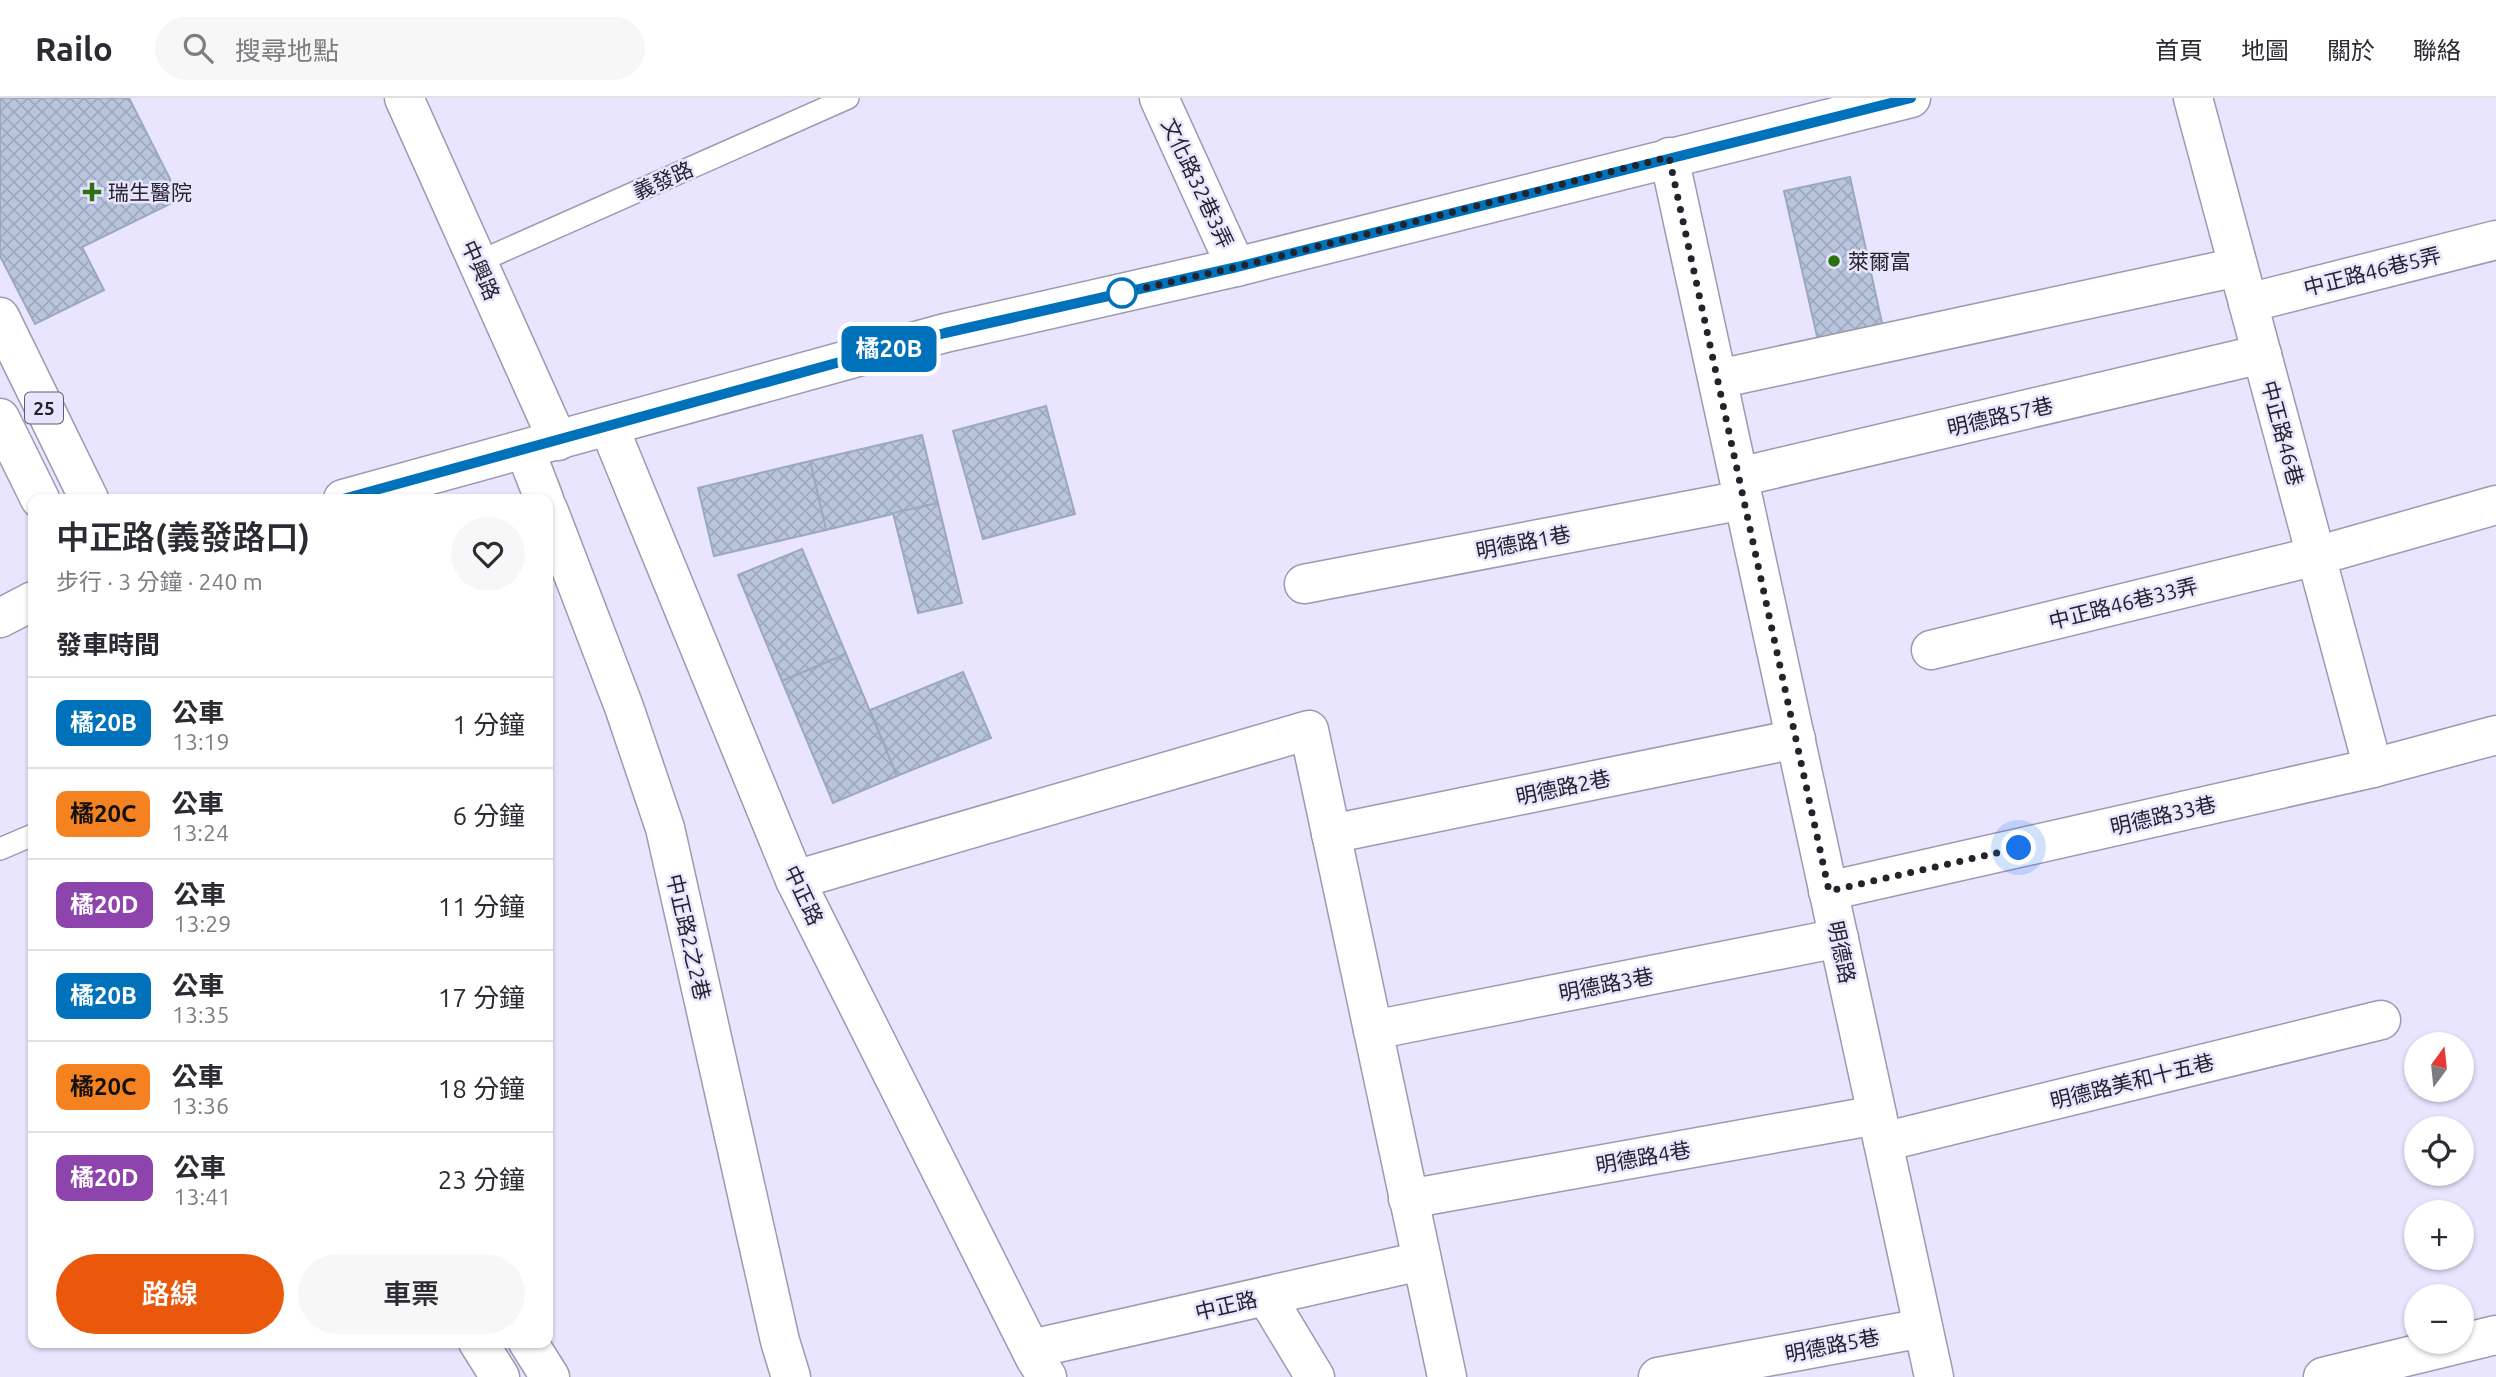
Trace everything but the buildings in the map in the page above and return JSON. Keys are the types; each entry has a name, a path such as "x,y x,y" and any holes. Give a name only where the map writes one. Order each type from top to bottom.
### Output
{"street":[{"name":"文化路32巷3弄","path":"1159,98 1237,267"},
{"path":"361,494 945,333 1237,267 1669,157 1842,106 1911,98"},
{"name":"中正路46巷","path":"2193,98 2373,768"},
{"name":"中興路","path":"408,99 478,262 542,445"},
{"name":"明德路","path":"1669,157 1934,1377"},
{"name":"中正路46巷5弄","path":"2248,303 2496,240"},
{"path":"1718,379 2238,267"},
{"name":"25","path":"0,317 87,494"},
{"name":"明德路57巷","path":"1741,489 2262,354"},
{"name":"25","path":"0,418 38,494"},
{"name":"中正路","path":"609,427 795,880 1039,1363 1266,1296 1421,1261"},
{"path":"542,445 544,494"},
{"name":"明德路1巷","path":"1304,584 1741,489"},
{"name":"中正路46巷33弄","path":"1931,650 2316,556 2496,505"},
{"name":"中正路2之2巷","path":"553,522 624,707 665,828 780,1341 791,1377"},
{"path":"0,618 28,604"},
{"path":"795,880 1309,730 1447,1377"},
{"name":"明德路33巷","path":"1829,891 2373,768 2496,735"},
{"name":"明德路2巷","path":"1331,834 1796,738"},
{"name":"明德路3巷","path":"1373,1030 1839,938"},
{"name":"明德路美和十五巷","path":"1880,1129 2381,1020"},
{"name":"明德路4巷","path":"1408,1199 1880,1129"},
{"path":"1266,1296 1315,1377"},
{"name":"明德路5巷","path":"1658,1377 1923,1328"},
{"path":"2323,1377 2496,1335"},
{"path":"482,1348 500,1377"},
{"path":"532,1348 550,1377"}],"lane":[{"name":"義發路","path":"478,262 848,98"},
{"path":"0,849 28,837"}],"bus line":[{"name":"橘20B","path":"362,494 945,333 1237,267 1911,98"}],"place":[{"name":"瑞生醫院","path":"92,192"},
{"name":"萊爾富","path":"1834,261"}],"route":[{"path":"1122,293 1237,267 1669,157 1829,891 2019,848"}]}
